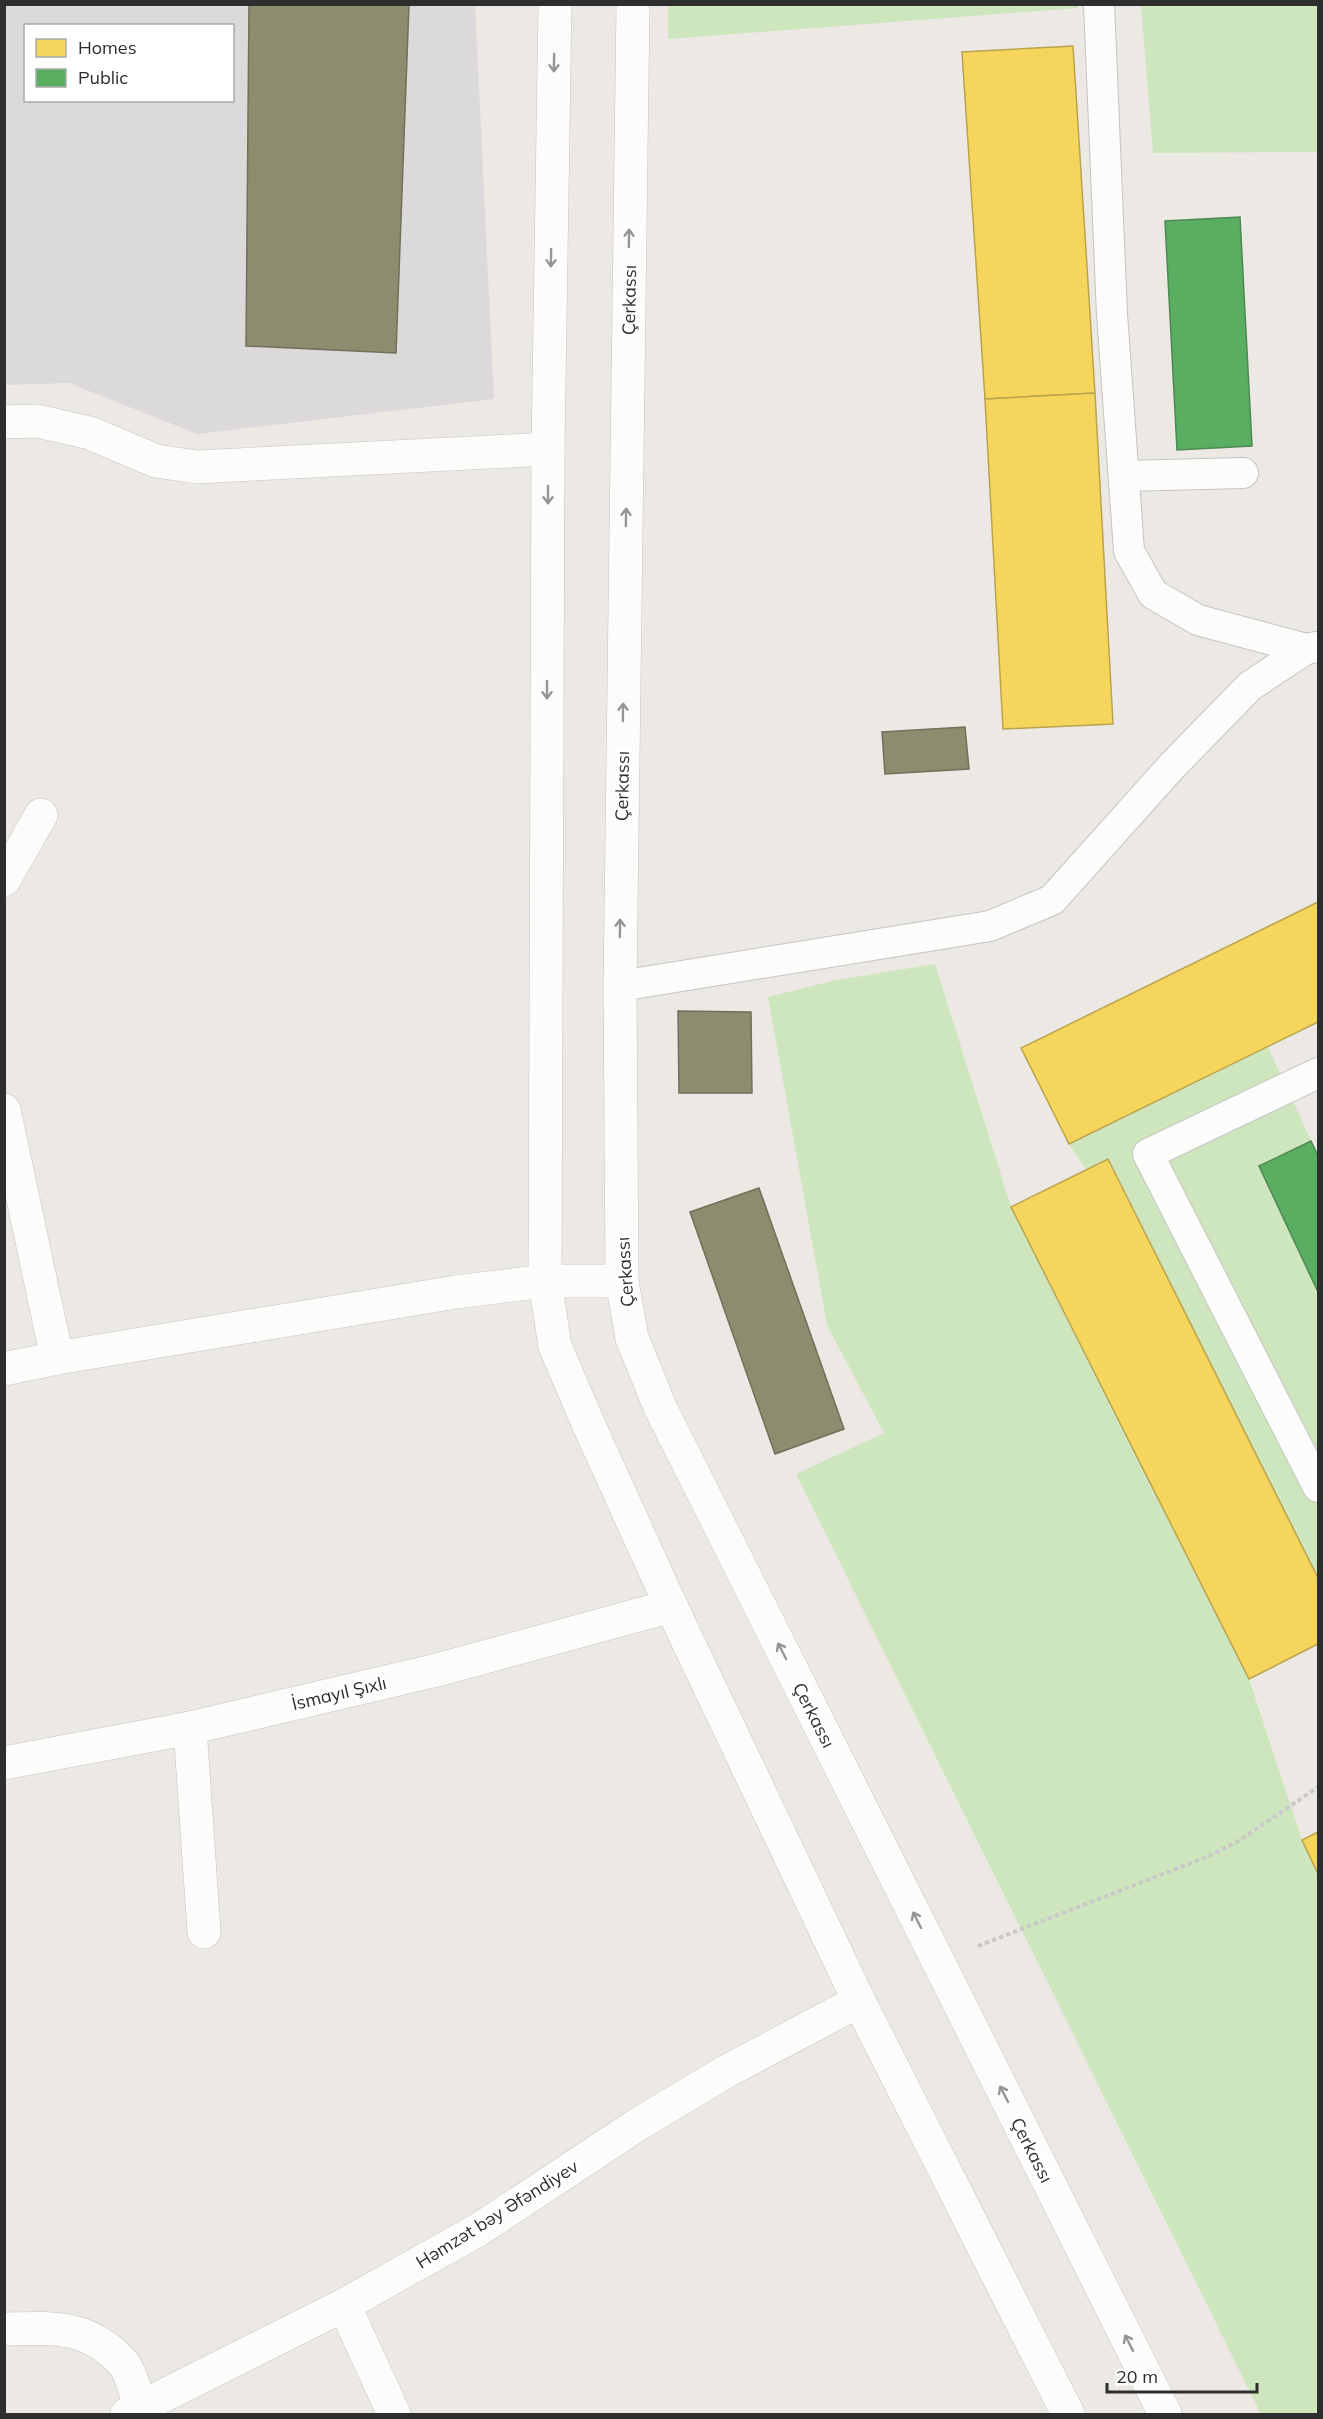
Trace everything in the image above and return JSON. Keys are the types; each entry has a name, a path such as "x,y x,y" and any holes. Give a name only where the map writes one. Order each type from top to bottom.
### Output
{"street":[{"path":"555,4 548,449 545,1281 555,1346 671,1606 860,2001 1068,2415"},
{"name":"Çerkassı","path":"633,4 620,986 622,1281 632,1338 660,1407 1165,2415"},
{"path":"4,422 37,421 90,432 156,461 197,467 548,449"},
{"path":"4,879 42,815"},
{"path":"4,1110 57,1358"},
{"path":"4,1369 57,1358 444,1294 545,1281 622,1281"},
{"name":"İsmayıl Şıxlı","path":"4,1763 190,1728 437,1670 671,1606"},
{"path":"190,1728 204,1932"},
{"name":"Həmzət bəy Əfəndiyev","path":"134,2411 344,2305 478,2230 640,2123 727,2071 860,2001"},
{"path":"344,2305 394,2415"},
{"path":"4,2329 58,2328 95,2340 125,2366 134,2411"}],"lane":[{"path":"1099,4 1112,314 1129,551 1154,594 1198,620 1312,648"},
{"path":"1124,476 1243,473"},
{"path":"620,986 990,926 1052,900 1172,766 1250,686 1312,648"},
{"path":"1318,1073 1148,1154 1318,1487"}],"path":[{"path":"938,1963 1209,1856 1240,1840 1318,1788"}],"shaded area":[{"path":"4,5 475,5 494,399 197,434 69,383 5,385"}],"green space":[{"path":"668,5 1078,5 1078,8 668,39"},
{"path":"1141,5 1318,5 1318,152 1153,153"},
{"path":"935,964 1011,1207 1249,1679 1302,1840 1318,1874 1318,2414 1261,2414 796,1474 884,1433 827,1325 768,997 832,981"},
{"path":"1268,1047 1311,1141 1259,1166 1318,1292 1318,1578 1108,1160 1086,1170 1069,1144"}],"building: Homes":[{"path":"1073,46 1095,393 985,399 962,52"},
{"path":"1095,393 1113,724 1003,729 985,399"},
{"path":"1318,902 1318,1022 1069,1144 1021,1048"},
{"path":"1108,1159 1318,1578 1318,1644 1249,1679 1011,1207"},
{"path":"1318,1832 1318,1874 1302,1840"}],"building: Public":[{"path":"1240,217 1252,446 1177,450 1165,221"},
{"path":"1311,1141 1318,1156 1318,1292 1259,1166"}],"building: Industry":[{"path":"249,4 409,4 396,353 246,346"},
{"path":"965,727 969,769 885,774 882,732"},
{"path":"678,1011 751,1012 752,1093 679,1093"},
{"path":"759,1188 844,1429 775,1454 690,1212"}]}
